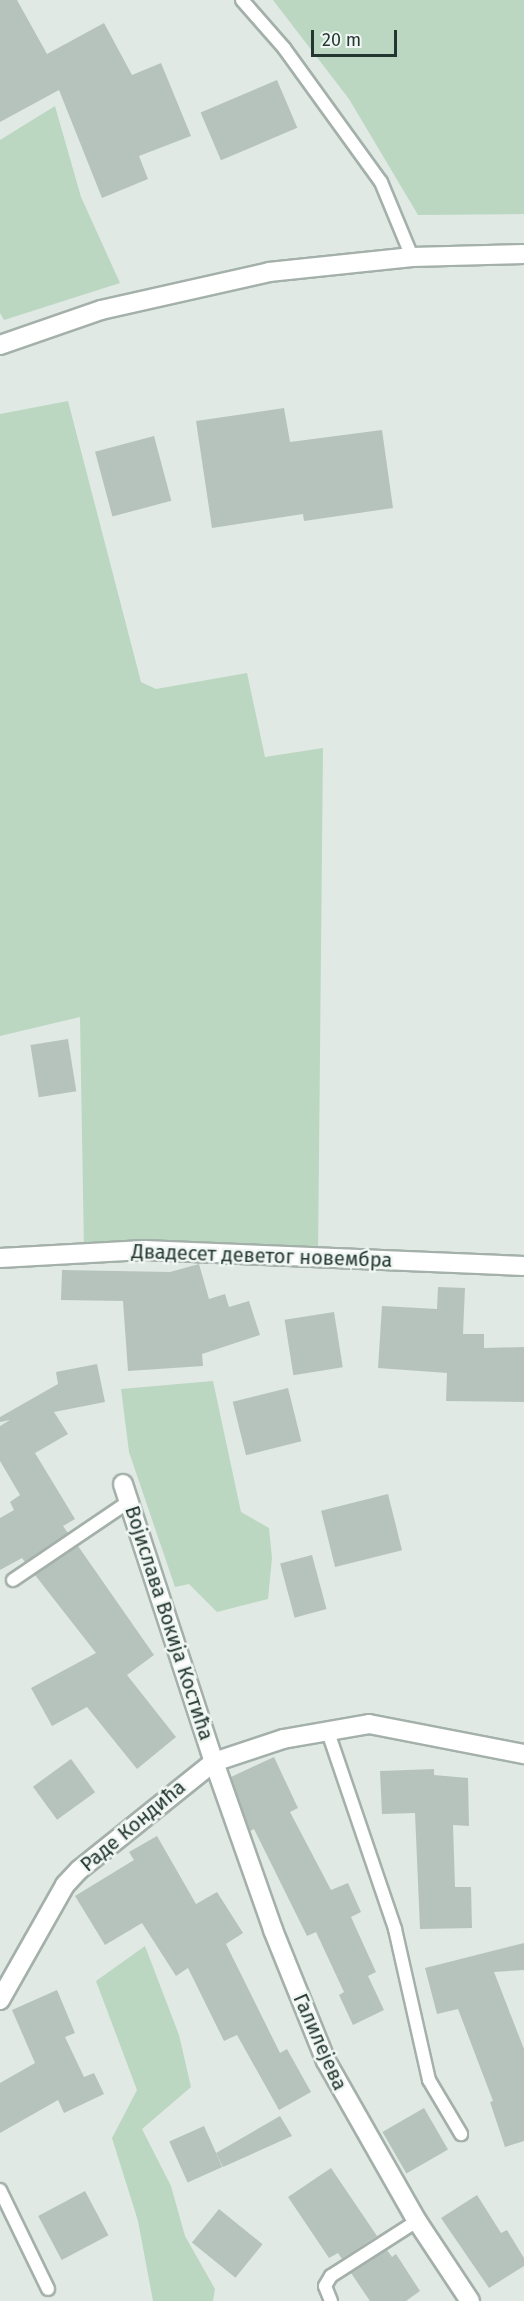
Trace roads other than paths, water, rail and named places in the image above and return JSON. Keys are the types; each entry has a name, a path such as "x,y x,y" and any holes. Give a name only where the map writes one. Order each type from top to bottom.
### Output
{"street":[{"path":"0,345 70,319 193,287 306,267 412,257 524,255"},
{"name":"Двадесет деветог новембра","path":"0,1258 156,1251 524,1266"},
{"name":"Војислава Вокија Костића","path":"126,1493 214,1762"},
{"name":"Раде Кондића","path":"0,2000 65,1885 96,1854 214,1762 283,1738 327,1729 387,1726 524,1754"},
{"name":"Галилејева","path":"214,1762 273,1930 326,2061 417,2221 470,2301"}],"lane":[{"path":"242,0 284,48 381,182 412,257"},
{"path":"13,1580 126,1493"},
{"path":"327,1729 395,1929 429,2080 462,2134"},
{"path":"0,2190 48,2289"},
{"path":"331,2301 324,2286 331,2276 417,2221"}]}
